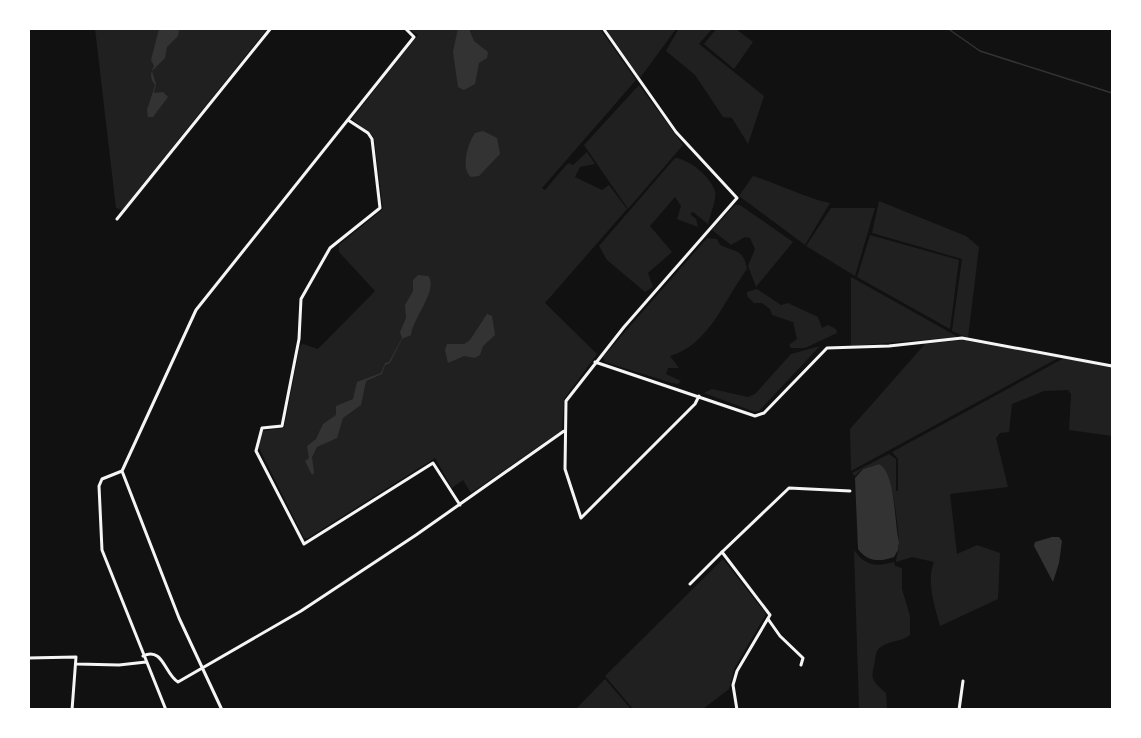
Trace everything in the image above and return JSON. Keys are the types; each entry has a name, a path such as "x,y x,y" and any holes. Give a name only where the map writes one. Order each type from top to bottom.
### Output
{"street":[{"path":"117,219 271,28"},
{"path":"166,710 102,550 99,486 102,479 122,471 196,310 414,37 405,28"},
{"path":"603,28 676,132 736,198 595,362 566,400 564,431 566,474 581,518 695,404 699,396"},
{"path":"348,120 368,133 372,139 380,208 330,248 301,299 298,339 282,426 262,428 256,451 304,544 434,463 460,505"},
{"path":"595,362 749,415 760,416 826,348 901,345 962,338 1113,366"},
{"path":"143,656 148,653 155,655 164,662 173,679 178,682 301,611 460,505 564,431"},
{"path":"122,471 179,618 222,710"},
{"path":"690,584 789,488 850,491"},
{"path":"722,552 770,615 737,671 734,685 737,710"},
{"path":"768,619 780,636 803,658 801,664"},
{"path":"28,658 76,657 72,710"},
{"path":"77,664 119,666 146,662"},
{"path":"959,710 963,681"}],"shaded area":[{"path":"458,28 469,29 474,41 488,52 487,58 479,63 475,84 464,90 458,87 453,52"},
{"path":"679,28 712,29 699,44 764,96 748,144 732,118 723,117 695,75 666,51"},
{"path":"717,28 736,29 753,42 734,69 704,44"},
{"path":"95,29 267,29 122,210 116,208"},
{"path":"159,29 179,29 178,36 167,47 165,58 152,71 154,66 151,60"},
{"path":"408,29 600,29 636,80 542,188 545,190 568,163 573,165 587,152 595,164 580,167 575,177 602,190 609,185 627,209 545,303 597,354 564,399 562,430 471,493 463,480 452,488 435,458 308,538 304,538 258,446 263,431 284,428 300,346 303,344 318,349 375,291 339,252 339,245 383,209 374,137 352,119 418,35"},
{"path":"606,29 676,29 640,78"},
{"path":"152,71 156,84 154,93 163,92 168,97 153,117 148,117 147,110 155,85 151,78"},
{"path":"639,85 683,145 628,209 584,145"},
{"path":"483,131 497,138 500,154 479,176 471,177 466,168 468,149 475,133"},
{"path":"675,158 686,161 704,174 715,191 714,203 708,224 693,212 690,214 696,219 698,227 677,219 681,206 675,197 650,226 672,252 648,273 653,287 645,292 607,260 599,246"},
{"path":"753,176 830,203 805,245 739,196"},
{"path":"879,201 966,236 979,247 968,338 952,331 962,259 872,233"},
{"path":"735,205 740,205 793,242 756,287 748,266 755,249 750,238 745,237 731,245 712,230"},
{"path":"831,208 875,208 855,276 806,246"},
{"path":"870,235 959,260 950,329 857,277"},
{"path":"707,238 717,239 720,245 738,252 744,258 747,269 706,331 696,342 670,356 679,368 668,368 666,374 681,381 678,384 672,383 605,362 603,357"},
{"path":"418,275 428,276 431,282 428,296 411,335 402,339 390,363 385,365 382,374 366,381 361,405 343,418 337,438 317,447 312,457 314,473 312,475 305,461 309,458 307,446 316,439 323,424 336,415 336,406 353,399 357,382 381,373 385,363 389,362 402,338 400,332 406,318 405,305 413,291 413,280"},
{"path":"851,277 958,337 851,346"},
{"path":"757,289 781,305 788,303 818,317 822,328 828,325 836,329 837,333 805,348 791,348 789,345 797,339 793,322 772,315 770,309 762,303 754,303 747,296 747,292"},
{"path":"487,314 492,316 495,335 483,346 480,355 475,358 464,356 448,363 445,350 447,344 464,344 470,340"},
{"path":"962,340 1060,357 851,471 850,429 925,344"},
{"path":"820,346 759,411 755,412 704,393 712,389 748,397 755,394 791,354"},
{"path":"1064,358 1112,367 1112,436 1069,430 1071,394 1068,390 1044,391 1012,404 1009,432 1000,433 996,438 1008,487 950,494 957,554 977,545 1000,553 998,599 940,626 931,586 934,562 912,557 896,562 899,544 896,513 884,469 879,464 862,469 855,476 852,473 889,454 896,459 896,491 898,491 898,459 892,452"},
{"path":"879,464 889,477 899,542 894,557 884,560 870,559 858,549 855,478 863,469"},
{"path":"1059,537 1062,541 1053,582 1034,546 1035,542"},
{"path":"854,550 862,559 871,564 894,562 895,566 902,568 902,589 910,616 910,635 879,648 873,672 874,681 886,693 887,709 859,709"},
{"path":"723,559 766,614 734,669 729,689 703,709 633,709 605,676"},
{"path":"605,679 631,709 576,709"}],"waterway":[{"path":"947,28 980,51 1112,93"}]}
